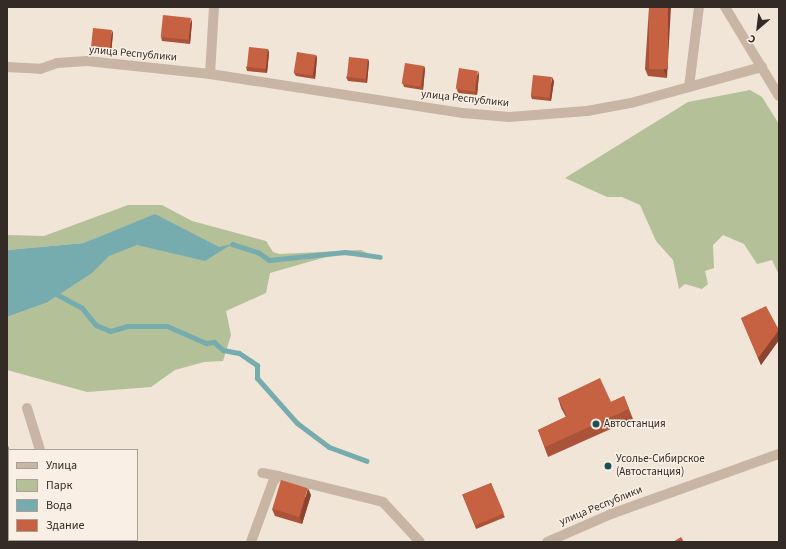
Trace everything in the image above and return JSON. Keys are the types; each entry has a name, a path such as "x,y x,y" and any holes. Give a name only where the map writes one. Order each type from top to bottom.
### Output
{"street":[{"path":"210,74 214,7"},
{"path":"689,87 700,7"},
{"path":"725,7 779,96"},
{"name":"улица Республики","path":"7,67 40,69 57,63 87,61 210,74 463,114 509,117 587,111 689,87 762,67"},
{"path":"27,408 40,449"},
{"name":"улица Республики","path":"547,542 619,511 779,454"},
{"path":"262,473 383,502 420,542"},
{"path":"251,542 273,482 278,476"}],"green space":[{"path":"750,90 762,97 779,124 779,275 772,260 757,264 744,244 723,235 713,245 714,268 705,271 708,284 702,289 685,284 679,289 673,260 656,241 640,205 622,197 607,197 565,178 688,102"},
{"path":"128,205 162,205 192,221 266,241 273,252 279,254 361,250 373,256 333,255 270,273 266,293 226,311 231,335 223,361 204,362 175,370 151,387 87,392 7,370 7,317 46,303 84,243 7,250 7,235 44,236"}],"water":[{"path":"155,214 219,247 232,244 205,261 137,245 109,256 92,273 46,303 7,317 7,250 84,243"}],"building":[{"path":"649,7 668,7 668,69 649,69"},
{"path":"163,15 191,18 189,40 161,37"},
{"path":"93,28 112,30 110,50 91,48"},
{"path":"249,47 268,49 266,69 247,67"},
{"path":"297,52 316,55 312,76 294,73"},
{"path":"349,57 368,59 366,79 347,77"},
{"path":"405,63 424,66 420,87 402,84"},
{"path":"459,68 478,71 474,92 456,89"},
{"path":"533,75 552,77 550,98 531,96"},
{"path":"766,306 779,330 758,358 741,318"},
{"name":"Автостанция","path":"600,378 611,402 624,396 629,409 545,447 538,430 567,416 558,398"},
{"path":"7,442 9,449 7,460"},
{"path":"281,480 308,488 299,517 272,509"},
{"path":"491,483 504,513 475,525 462,495"},
{"path":"8,487 8,516 7,516"},
{"path":"681,537 684,542 673,542"}],"waterway":[{"path":"232,244 259,253 269,260 345,252 380,257"},
{"path":"58,295 82,308 96,325 110,331 128,326 167,326 206,343 214,342 223,350 239,353 257,365 257,378 297,423 329,447 367,461"}],"place":[{"name":"Автостанция","path":"596,424"},
{"name":"Усолье-Сибирское (Автостанция)","path":"608,466"}]}
